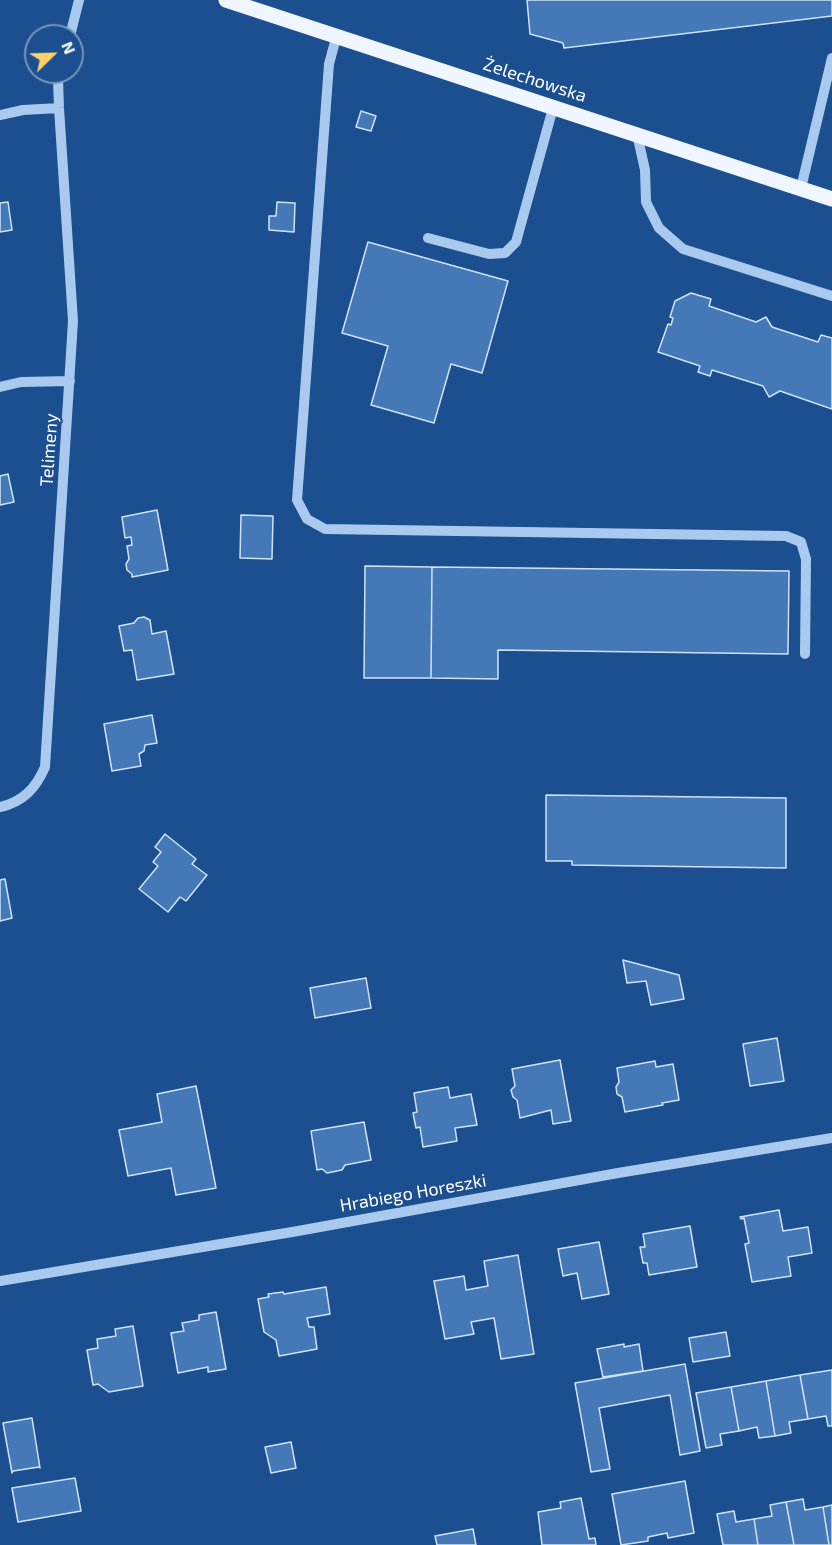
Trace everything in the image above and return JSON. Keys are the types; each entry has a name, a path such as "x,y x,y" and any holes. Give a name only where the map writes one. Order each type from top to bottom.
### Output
{"main road":[{"name":"Żelechowska","path":"226,0 832,199"}],"street":[{"path":"73,24 79,0"},
{"path":"336,38 329,63 297,500 307,519 325,530 786,536 801,542 806,559 805,654"},
{"path":"801,188 832,58"},
{"name":"Telimeny","path":"0,807 16,802 30,792 40,780 45,767 74,321 58,84"},
{"path":"0,115 23,110 59,108"},
{"path":"428,238 489,254 506,253 516,242 553,108"},
{"path":"637,134 645,170 646,202 658,228 683,249 832,296"},
{"path":"0,387 21,382 70,381"},
{"name":"Hrabiego Horeszki","path":"0,1281 832,1138"}],"building":[{"path":"527,0 832,0 832,16 564,48 563,43 530,34"},
{"path":"361,111 376,116 371,131 356,127"},
{"path":"8,202 12,230 0,232 0,203"},
{"path":"277,202 295,203 294,232 269,230 269,216 276,216"},
{"path":"368,242 508,281 482,373 451,364 434,423 371,405 388,346 342,333"},
{"path":"691,293 711,299 709,306 756,322 766,317 772,327 818,342 821,335 832,338 832,409 780,391 769,397 763,386 712,370 710,376 698,372 700,366 658,352 668,324 671,325 673,318 670,317 675,301"},
{"path":"8,474 14,502 0,505 0,476"},
{"path":"157,510 168,570 132,577 126,564 129,559 127,546 132,545 131,537 125,538 122,517"},
{"path":"241,515 273,516 272,559 240,558"},
{"path":"365,566 432,567 431,678 364,678"},
{"path":"432,567 789,571 788,654 498,650 498,679 431,678"},
{"path":"144,617 150,620 152,634 166,631 174,674 137,680 132,650 124,651 119,626 134,623 138,618"},
{"path":"152,715 157,743 145,745 144,751 139,754 141,766 112,771 104,724"},
{"path":"546,795 786,798 786,868 572,865 572,861 546,861"},
{"path":"165,834 196,859 192,864 207,875 186,901 180,897 168,912 139,889 158,866 153,862 161,852 155,847"},
{"path":"5,879 12,918 0,921 0,880"},
{"path":"623,960 679,975 684,999 651,1005 646,981 627,983"},
{"path":"366,978 371,1008 315,1018 310,988"},
{"path":"777,1038 784,1081 750,1086 743,1044"},
{"path":"560,1060 571,1121 553,1124 551,1110 520,1118 517,1100 513,1097 511,1090 515,1086 512,1069"},
{"path":"655,1061 656,1067 673,1064 679,1100 625,1112 622,1097 617,1094 616,1087 619,1082 617,1068"},
{"path":"196,1086 216,1188 176,1195 171,1168 128,1176 119,1130 162,1122 157,1094"},
{"path":"448,1087 450,1098 471,1094 477,1125 455,1128 457,1141 423,1147 420,1127 416,1128 413,1113 417,1112 414,1093"},
{"path":"364,1122 371,1160 345,1165 342,1170 327,1173 322,1169 317,1170 311,1131"},
{"path":"779,1210 783,1231 808,1227 812,1253 788,1257 791,1276 752,1282 745,1244 749,1243 744,1218 740,1217"},
{"path":"690,1226 697,1267 649,1275 647,1263 643,1263 640,1247 645,1247 643,1234"},
{"path":"599,1242 609,1294 582,1299 577,1273 563,1276 558,1249"},
{"path":"518,1255 534,1354 501,1359 494,1318 471,1322 474,1334 445,1339 434,1281 464,1276 466,1290 488,1286 484,1261"},
{"path":"326,1287 330,1314 307,1318 309,1327 314,1327 317,1349 279,1356 276,1340 264,1332 258,1299 269,1297 268,1294 283,1292 284,1294"},
{"path":"216,1312 226,1369 208,1372 208,1367 178,1373 171,1333 184,1331 182,1323 199,1320 199,1315"},
{"path":"133,1326 143,1386 109,1392 98,1384 93,1385 87,1350 98,1348 97,1339 116,1336 115,1329"},
{"path":"726,1332 730,1356 693,1362 689,1338"},
{"path":"624,1344 624,1347 639,1344 643,1371 603,1377 597,1349"},
{"path":"685,1364 700,1451 680,1455 670,1395 599,1408 610,1469 591,1472 575,1383"},
{"path":"832,1370 832,1426 828,1426 826,1416 808,1419 800,1375"},
{"path":"800,1375 808,1419 789,1422 791,1433 775,1436 766,1381"},
{"path":"766,1381 775,1436 759,1438 757,1427 739,1431 731,1387"},
{"path":"731,1387 739,1431 720,1434 722,1445 706,1448 696,1393"},
{"path":"32,1418 40,1468 12,1473 3,1423"},
{"path":"291,1442 296,1468 271,1473 265,1447"},
{"path":"75,1478 81,1511 18,1522 12,1488"},
{"path":"685,1481 694,1533 668,1538 667,1533 648,1537 648,1541 621,1545 612,1494"},
{"path":"581,1498 589,1539 595,1538 596,1545 542,1545 538,1512 561,1508 560,1502"},
{"path":"803,1499 805,1510 823,1507 829,1545 794,1545 786,1502"},
{"path":"786,1502 794,1545 758,1545 754,1519 772,1516 770,1505"},
{"path":"832,1505 832,1545 829,1545 823,1507"},
{"path":"734,1511 736,1522 754,1519 758,1545 723,1545 717,1514"},
{"path":"473,1529 476,1545 437,1545 435,1536"}]}
